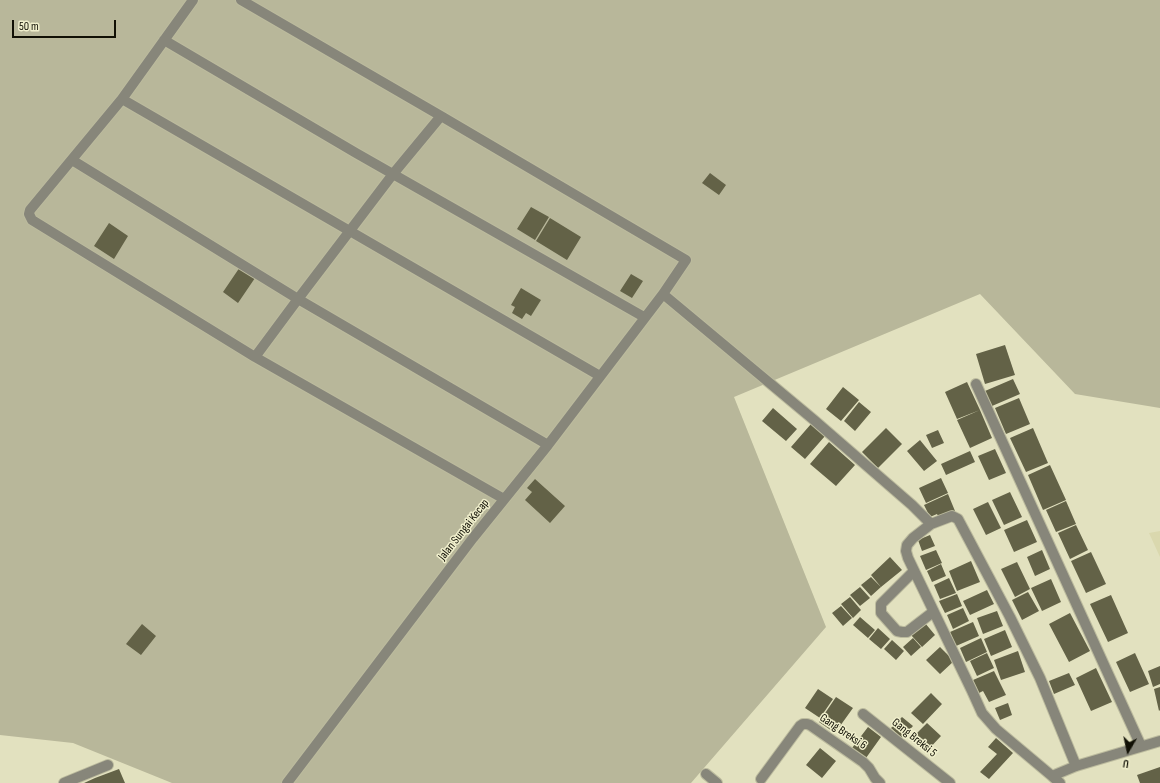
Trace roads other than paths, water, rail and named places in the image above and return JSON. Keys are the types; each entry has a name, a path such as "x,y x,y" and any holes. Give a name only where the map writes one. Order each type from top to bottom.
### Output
{"street":[{"path":"193,0 122,99 30,210 29,214 32,220 255,357 504,499"},
{"path":"242,0 442,116 393,174 255,357"},
{"path":"164,40 393,174 644,317"},
{"path":"122,99 600,376"},
{"name":"Jalan Sungai Kecap","path":"286,783 473,538 548,445 663,294 686,260 442,116"},
{"path":"72,160 298,299 548,445"},
{"path":"663,294 912,504 931,524"},
{"path":"976,384 1141,746"},
{"path":"1076,766 1040,678 1014,624 958,519 952,516 931,524 912,538 906,551 908,558 982,713 996,729 1056,780 1076,766 1160,741"},
{"path":"914,571 881,604 881,613 897,631 906,632 934,612"},
{"name":"Gang Breksi 5","path":"863,714 950,783"},
{"name":"Gang Breksi 6","path":"760,779 800,726 807,724 864,762 874,778 880,783"},
{"path":"64,783 108,765"},
{"path":"706,774 718,783"}]}
